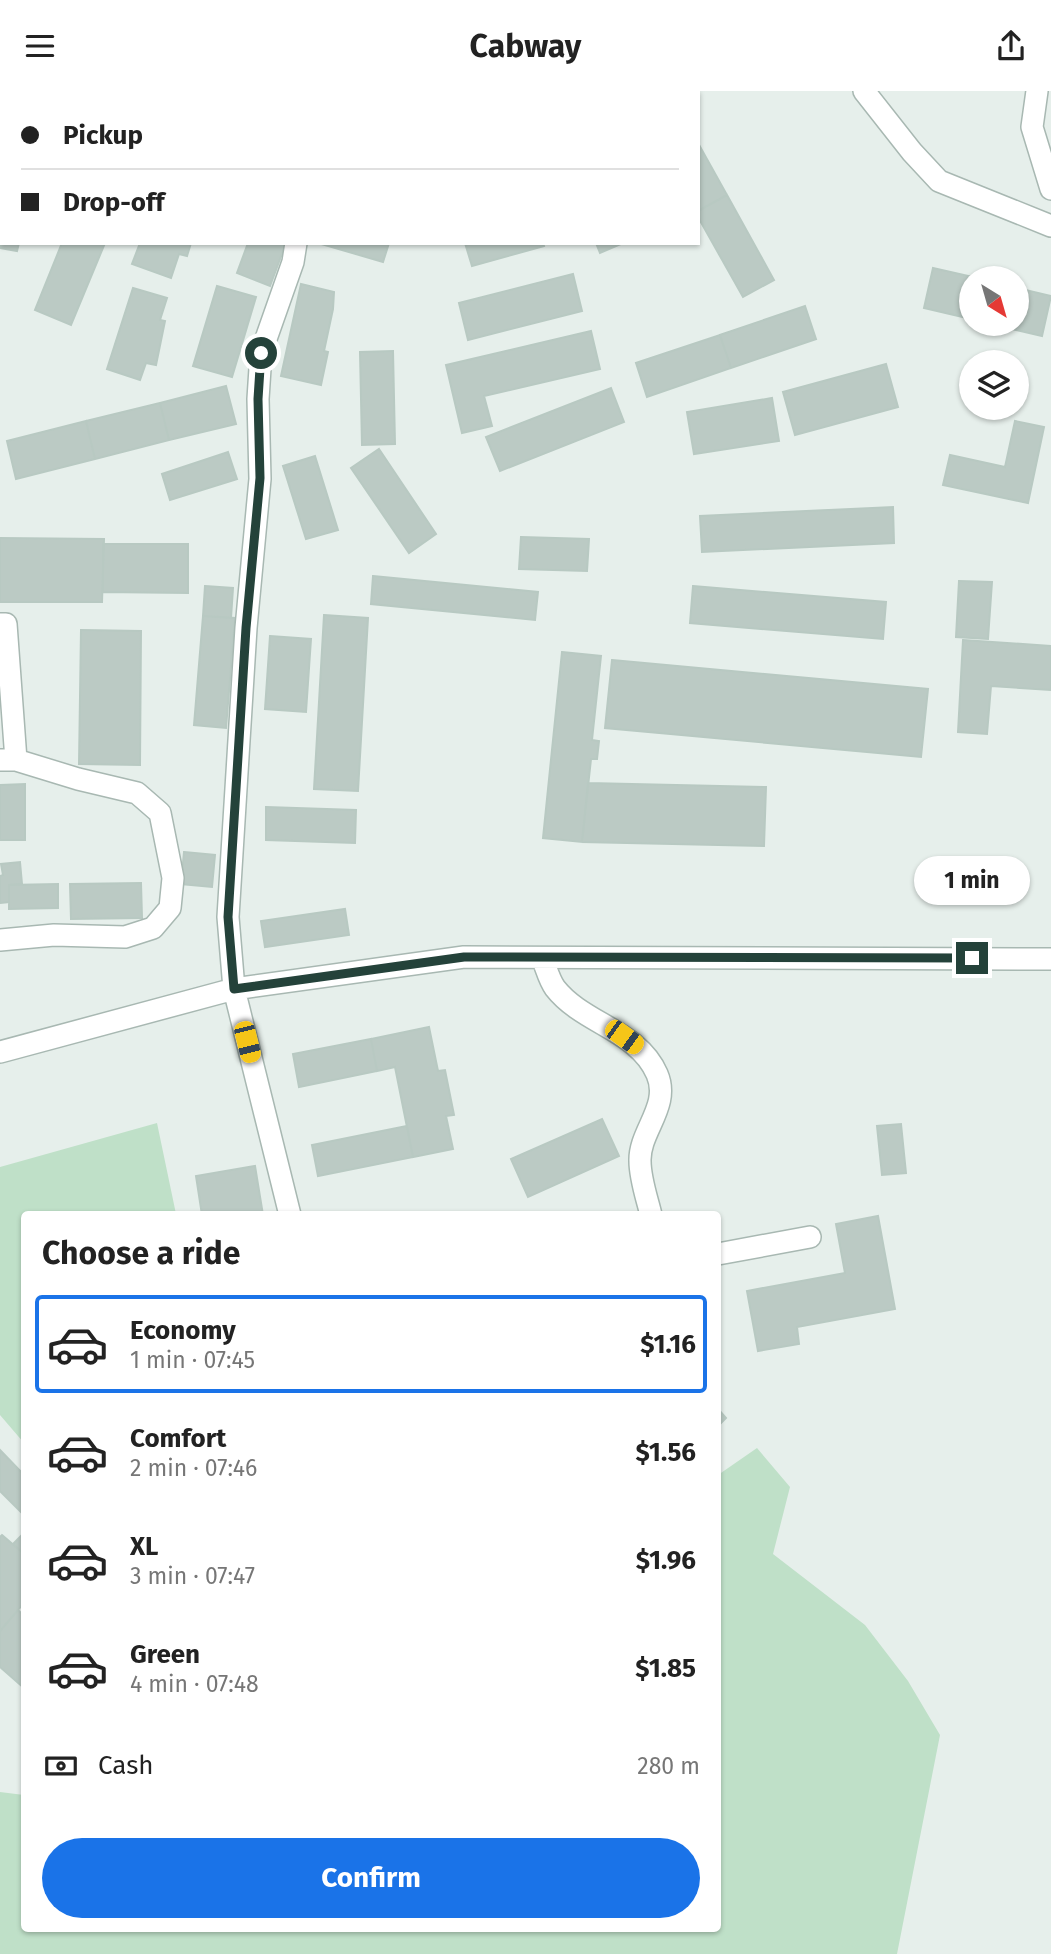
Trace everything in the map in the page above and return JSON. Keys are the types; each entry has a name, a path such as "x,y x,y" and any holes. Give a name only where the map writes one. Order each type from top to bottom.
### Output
{"street":[{"path":"864,91 912,152 939,181 1051,226"},
{"path":"1037,91 1032,127 1051,189"},
{"path":"289,1211 234,989 228,917 246,628 260,478 258,399 261,353 293,262 296,245"},
{"path":"0,624 6,624 8,760 137,793 160,813 173,878 170,908 153,928 125,937 54,935 0,940"},
{"path":"0,1052 234,989 464,957 1051,959"},
{"path":"542,958 555,987 574,1005 645,1052 658,1076 662,1099 650,1126 640,1160 650,1211"},
{"path":"721,1253 810,1237"}],"green space":[{"path":"157,1123 175,1211 21,1211 21,1440 0,1415 0,1167"},
{"path":"757,1448 790,1487 773,1554 865,1625 908,1681 940,1735 897,1954 0,1954 0,1792 21,1795 21,1932 721,1932 721,1473"}],"building":[{"path":"700,147 727,195 700,210"},
{"path":"727,195 774,280 743,297 700,221 700,210"},
{"path":"0,245 18,245 17,251 0,248"},
{"path":"61,245 104,245 71,325 35,310"},
{"path":"139,245 190,245 187,256 179,254 171,278 132,264"},
{"path":"247,245 285,245 270,286 237,273"},
{"path":"325,245 388,245 383,262"},
{"path":"466,245 544,246 472,266"},
{"path":"597,245 618,245 600,253"},
{"path":"933,268 959,274 959,316 924,308"},
{"path":"573,274 582,311 468,340 459,303"},
{"path":"301,284 334,292 324,351 328,352 321,385 281,376"},
{"path":"217,286 256,297 232,377 193,366"},
{"path":"133,288 167,298 160,320 165,321 156,365 146,363 140,380 107,369"},
{"path":"1029,291 1051,296 1042,336 1029,333"},
{"path":"805,306 816,339 731,368 720,335"},
{"path":"591,331 600,369 484,396 492,426 462,433 446,365"},
{"path":"720,335 731,368 647,397 636,363"},
{"path":"393,351 395,444 362,445 360,352"},
{"path":"886,364 898,407 795,435 783,392"},
{"path":"226,386 236,424 169,440 160,403"},
{"path":"611,388 624,422 500,471 486,437"},
{"path":"772,398 779,441 694,454 687,412"},
{"path":"160,403 169,440 95,459 86,421"},
{"path":"86,421 95,459 16,479 7,441"},
{"path":"1015,421 1044,427 1028,503 943,485 950,455 1005,467"},
{"path":"379,449 436,534 409,553 351,468"},
{"path":"228,452 237,479 170,500 162,474"},
{"path":"315,456 338,530 306,539 283,466"},
{"path":"893,507 894,543 702,552 700,516"},
{"path":"521,537 589,539 587,571 519,569"},
{"path":"0,538 104,539 102,602 0,602"},
{"path":"103,544 188,544 188,593 103,592"},
{"path":"373,576 538,592 535,620 371,604"},
{"path":"959,581 992,582 988,639 956,637"},
{"path":"205,586 233,588 231,618 203,616"},
{"path":"693,586 886,602 883,639 690,623"},
{"path":"324,615 368,618 358,791 314,789"},
{"path":"203,616 235,618 226,728 194,725"},
{"path":"81,630 141,631 140,765 79,764"},
{"path":"270,636 311,639 306,712 265,709"},
{"path":"963,640 1051,646 1051,690 991,686 987,734 958,732"},
{"path":"562,652 601,656 592,740 599,741 597,759 591,759 582,842 543,838"},
{"path":"612,660 928,689 921,757 605,728"},
{"path":"588,783 766,787 764,846 582,842"},
{"path":"25,784 25,840 0,840 0,785"},
{"path":"266,807 356,810 355,843 266,840"},
{"path":"184,852 215,855 212,887 181,884"},
{"path":"20,862 22,884 9,885 9,902 0,903 0,876 3,875 1,864"},
{"path":"141,883 142,918 71,919 70,884"},
{"path":"58,884 58,908 9,909 9,885"},
{"path":"345,909 349,935 265,947 261,921"},
{"path":"429,1027 438,1071 445,1070 454,1115 446,1116 453,1149 413,1157 395,1067 377,1071 371,1039"},
{"path":"371,1039 377,1071 299,1087 293,1054"},
{"path":"602,1119 619,1156 528,1197 511,1159"},
{"path":"901,1124 906,1173 882,1175 877,1126"},
{"path":"407,1126 413,1157 318,1176 312,1145"},
{"path":"255,1166 262,1211 201,1211 196,1176"},
{"path":"878,1216 895,1309 797,1327 799,1344 758,1351 747,1291 845,1273 836,1224"},
{"path":"0,1450 21,1472 21,1512 0,1491"},
{"path":"2,1535 21,1551 21,1606 0,1631"},
{"path":"21,1536 21,1551 13,1544"},
{"path":"18,1610 21,1613 21,1685 0,1667 0,1631"}],"route":[{"path":"261,353 258,399 260,478 246,628 228,917 234,989 464,957 972,958"}]}
